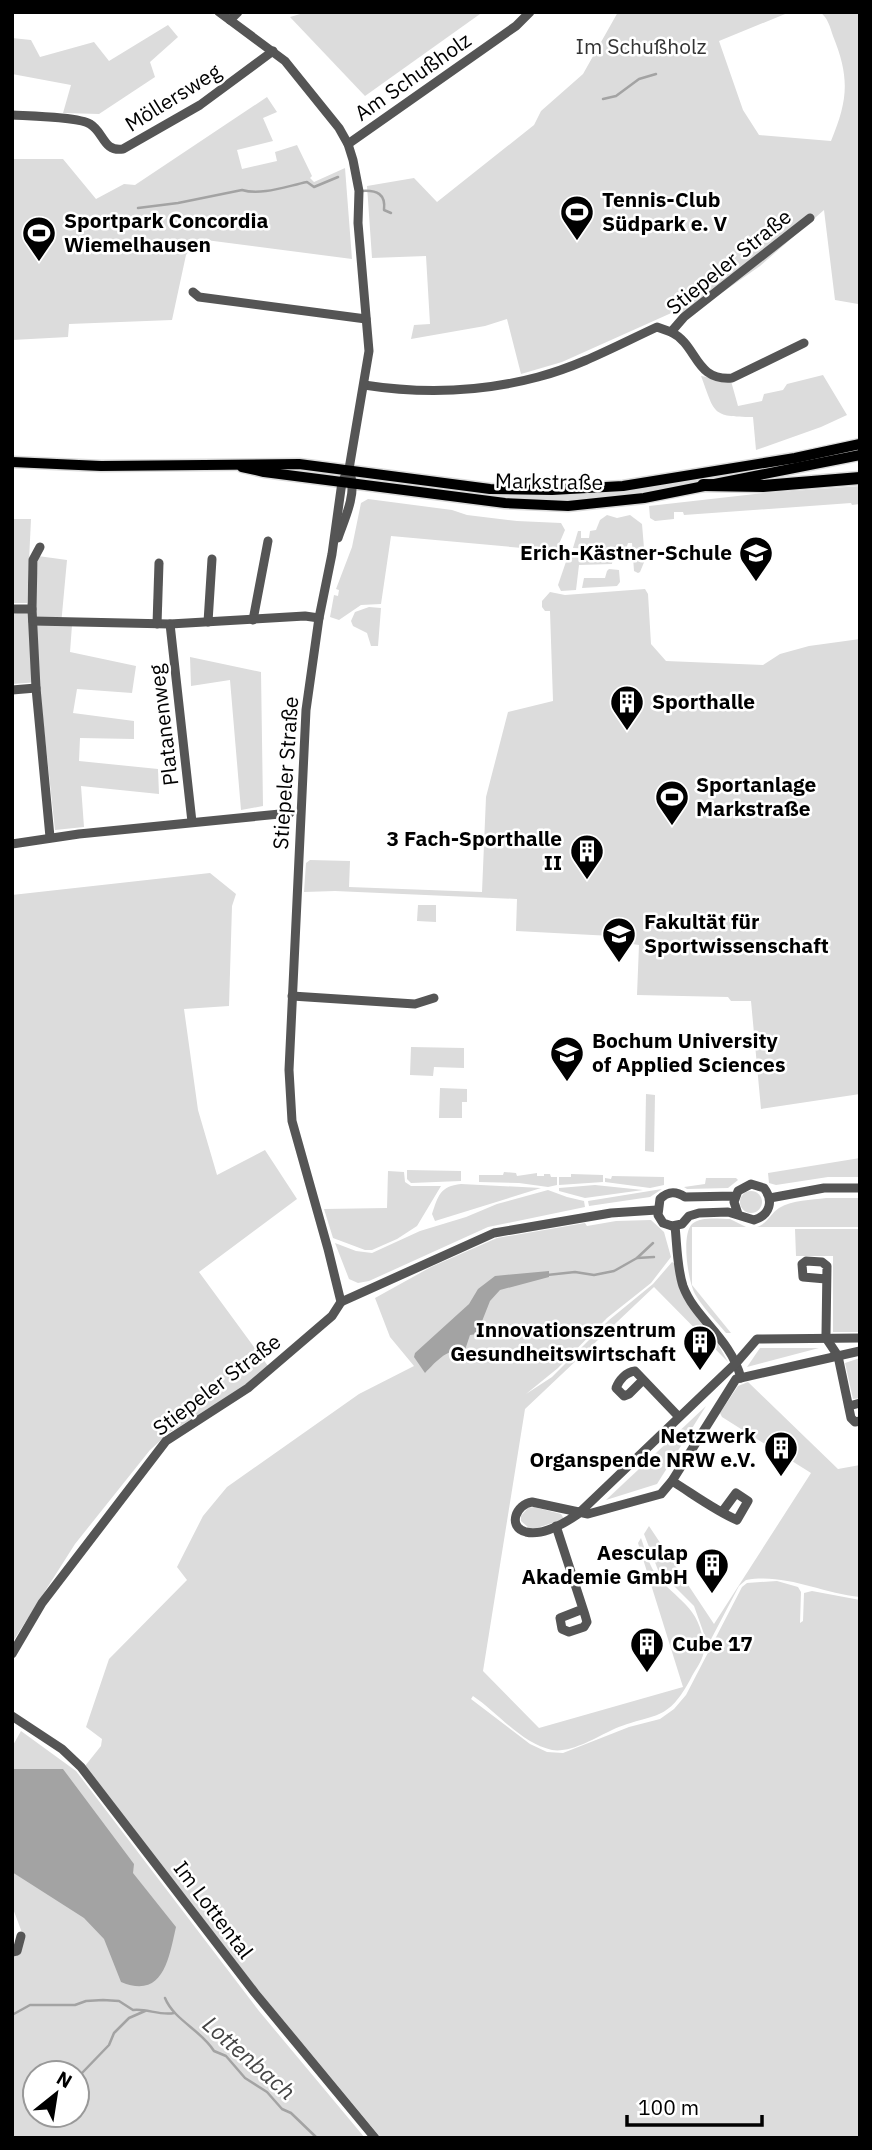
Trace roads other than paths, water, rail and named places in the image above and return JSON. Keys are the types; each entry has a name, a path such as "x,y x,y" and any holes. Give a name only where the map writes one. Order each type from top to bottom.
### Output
{"highway":[{"path":"703,485 763,486 860,478"}],"main road":[{"name":"Markstraße","path":"12,462 101,466 236,466 288,463 490,489 587,489 711,472 860,444"},
{"name":"Markstraße","path":"236,466 264,472 505,503 568,506 644,498 860,455"}],"street":[{"name":"Stiepeler Straße","path":"12,1654 42,1603 166,1441 248,1388 332,1316 341,1302 292,1121 289,1070 306,709 319,618 347,483 369,351 358,223 359,191 348,144 340,128 285,61 219,12"},
{"path":"230,20 238,12"},
{"name":"Am Schußholz","path":"348,144 516,26 528,13"},
{"name":"Möllersweg","path":"12,115 90,123 108,147 123,149 200,105 273,51"},
{"name":"Stiepeler Straße","path":"671,332 684,317 759,261 777,243 810,218"},
{"path":"193,292 199,297 366,319"},
{"name":"Stiepeler Straße","path":"363,386 432,391 503,385 540,377 590,359 656,327 681,337 706,372 722,379 732,378 804,343"},
{"path":"253,620 268,541"},
{"path":"40,547 33,560 32,609 36,688 50,837"},
{"path":"208,622 212,559"},
{"path":"157,624 159,563"},
{"path":"12,608 32,609"},
{"path":"33,621 170,624 305,616 319,618"},
{"name":"Platanenweg","path":"170,624 192,822"},
{"path":"12,690 36,688"},
{"path":"12,844 50,837 290,813"},
{"path":"292,996 415,1004 434,999"},
{"path":"689,1216 690,1206 680,1194 669,1193 660,1199 657,1210 663,1223 676,1226 689,1216 699,1213 728,1212 748,1220 760,1218 768,1210 769,1198 764,1188 753,1184 742,1187 734,1202 738,1214"},
{"path":"769,1198 824,1188 860,1188"},
{"path":"685,1197 735,1196"},
{"path":"341,1302 494,1233 611,1213 657,1210"},
{"path":"676,1226 683,1285 689,1298 737,1362 741,1378"},
{"path":"827,1279 826,1338 838,1356 851,1419 860,1421"},
{"path":"860,1338 757,1339 737,1362 578,1514 556,1526 528,1532 517,1525 515,1515 522,1505 532,1502 578,1514 601,1512 661,1494 672,1481 733,1383 741,1378 860,1351"},
{"path":"643,1380 679,1417"},
{"path":"849,1406 860,1404"},
{"path":"672,1481 722,1512"},
{"path":"556,1526 583,1609"},
{"name":"Im Lottental","path":"12,1716 62,1749 82,1767 255,1993 375,2138"},
{"path":"12,1951 17,1951 22,1936"}],"waterway":[{"path":"603,99 616,96 639,79 656,74"},
{"path":"138,208 242,190 266,191 307,182 314,187 338,177"},
{"path":"362,191 379,194 384,200 384,210 391,213"},
{"path":"547,1275 575,1272 594,1275 614,1271 637,1258 653,1243"},
{"path":"637,1258 654,1257"},
{"name":"Lottenbach","path":"165,1998 175,2013 214,2051 226,2056 245,2078 267,2092 282,2109 291,2113 317,2138"},
{"path":"12,2015 30,2005 75,2005 103,2000 119,2001 133,2010 174,2013"},
{"path":"91,2064 129,2018 145,2011"}],"place":[{"name":"Tennis-Club Südpark e. V","path":"577,242"},
{"name":"Sportpark Concordia Wiemelhausen","path":"39,263"},
{"name":"Erich-Kästner-Schule","path":"756,583"},
{"name":"Sporthalle","path":"627,732"},
{"name":"Sportanlage Markstraße","path":"672,827"},
{"name":"3 Fach-Sporthalle II","path":"587,881"},
{"name":"Fakultät für Sportwissenschaft","path":"619,964"},
{"name":"Bochum University of Applied Sciences","path":"567,1083"},
{"name":"Innovationszentrum Gesundheitswirtschaft","path":"700,1372"},
{"name":"Netzwerk Organspende NRW e.V.","path":"781,1478"},
{"name":"Aesculap Akademie GmbH","path":"712,1595"},
{"name":"Cube 17","path":"647,1674"}],"park label":[{"name":"Im Schußholz","path":"641,47"}]}
